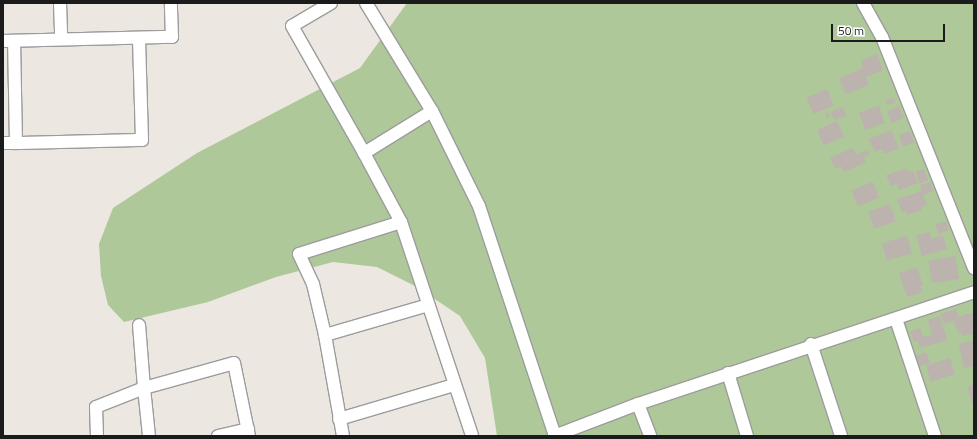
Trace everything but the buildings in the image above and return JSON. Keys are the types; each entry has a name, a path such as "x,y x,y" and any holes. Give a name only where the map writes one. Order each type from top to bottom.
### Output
{"street":[{"path":"60,3 61,38"},
{"path":"16,143 8,41 61,38 139,38 172,36 171,3"},
{"path":"331,3 292,26 402,222 472,436"},
{"path":"366,3 432,111 480,206 555,436 638,404 811,344 896,319 974,292"},
{"path":"863,3 882,37 974,268"},
{"path":"3,143 142,140 139,38"},
{"path":"364,153 432,111"},
{"path":"343,436 325,335 313,284 299,254 402,222"},
{"path":"325,335 428,304"},
{"path":"896,319 934,436"},
{"path":"139,324 148,436"},
{"path":"811,344 842,436"},
{"path":"97,436 96,407 144,388 234,363 248,432 218,436"},
{"path":"728,373 747,436"},
{"path":"339,419 454,384"},
{"path":"638,404 650,436"}],"green space":[{"path":"407,3 974,3 974,436 497,436 485,358 460,316 417,287 377,267 333,262 276,277 208,302 124,322 108,305 101,276 99,244 113,208 197,153 360,68"}]}
